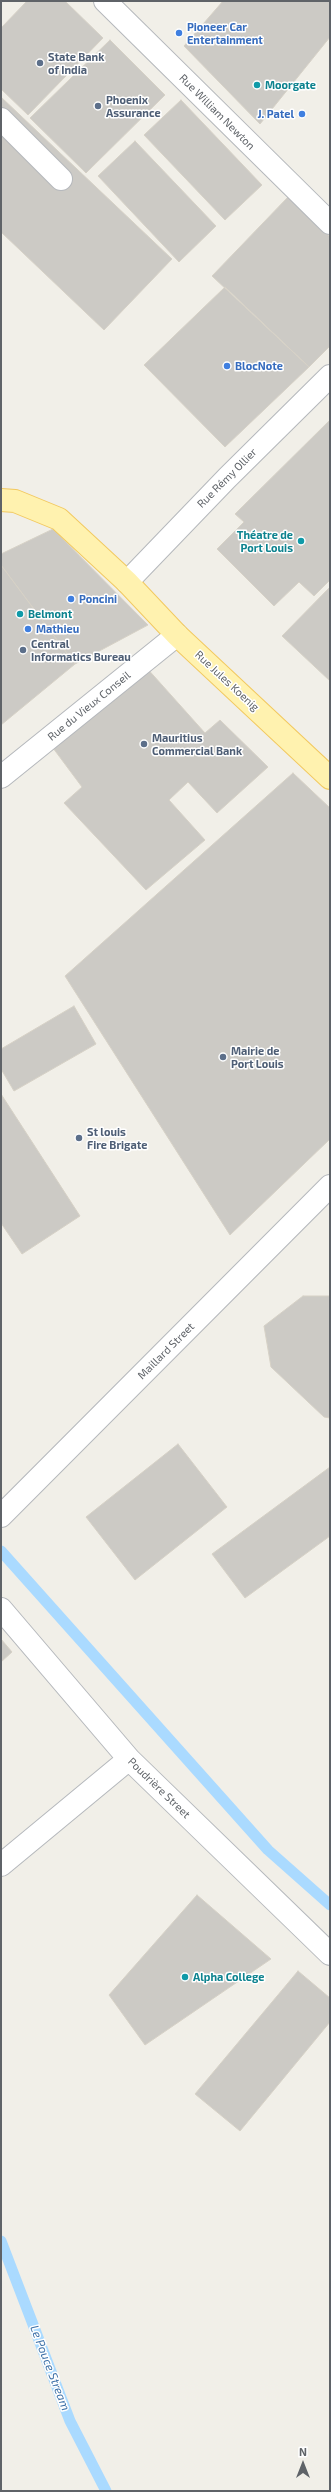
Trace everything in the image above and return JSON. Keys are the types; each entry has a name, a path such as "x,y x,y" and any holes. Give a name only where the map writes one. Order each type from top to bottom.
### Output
{"main road":[{"name":"Rue Jules Koenig","path":"1,500 15,501 59,519 127,582 177,634 330,778"}],"street":[{"name":"Rue William Newton","path":"105,1 330,223"},
{"path":"1,119 61,179"},
{"name":"Rue Rémy Ollier","path":"127,582 227,478 330,376"},
{"name":"Rue du Vieux Conseil","path":"1,777 177,634"},
{"name":"Maillard Street","path":"1,1516 330,1186"},
{"name":"Poudrière Street","path":"1,1609 129,1759 330,1954"},
{"path":"1,1865 129,1759"}],"building":[{"name":"State Bank of India","path":"27,1 65,1 103,38 28,115 1,89 1,28"},
{"name":"Moorgate","path":"223,1 330,1 330,37 260,124 184,46"},
{"name":"Phoenix Assurance","path":"110,40 165,95 86,173 30,118"},
{"path":"1,97 172,259 104,330 1,232"},
{"path":"181,100 262,185 225,220 144,135"},
{"path":"135,141 216,226 179,262 98,176"},
{"path":"288,197 330,237 330,346 309,367 212,276"},
{"name":"BlocNote","path":"225,287 309,367 225,447 144,365"},
{"path":"330,420 330,580 314,596 299,582 274,606 217,549 244,522 235,514"},
{"path":"53,529 148,625 75,664 1,565 1,554"},
{"name":"Belmont","path":"1,565 75,664 1,725"},
{"path":"330,587 330,681 282,636"},
{"path":"145,666 205,733 220,720 268,767 217,813 188,782 169,800 205,840 146,890 64,803 82,787 50,744"},
{"name":"Mairie de Port Louis","path":"293,773 330,808 330,1139 230,1235 65,976"},
{"path":"74,1006 96,1044 14,1091 1,1069 1,1049"},
{"path":"1,1094 80,1216 22,1254 1,1223"},
{"path":"303,1296 330,1296 330,1418 324,1417 271,1367 264,1326"},
{"path":"178,1444 227,1507 135,1580 86,1517"},
{"path":"330,1467 330,1536 245,1598 212,1554"},
{"path":"1,1639 12,1652 1,1662"},
{"name":"Alpha College","path":"197,1895 271,1959 145,2045 109,1995"},
{"path":"298,1971 330,1998 330,2022 240,2131 195,2094"}],"waterway":[{"path":"1,1551 268,1850 330,1905"},
{"name":"Le Pouce Stream","path":"1,2241 70,2421 106,2491"}],"place":[{"name":"Pioneer Car Entertainment","path":"179,33"},
{"name":"State Bank of India","path":"40,63"},
{"name":"Moorgate","path":"257,85"},
{"name":"Phoenix Assurance","path":"98,106"},
{"name":"J. Patel","path":"302,114"},
{"name":"BlocNote","path":"227,366"},
{"name":"Théatre de Port Louis","path":"301,541"},
{"name":"Poncini","path":"71,599"},
{"name":"Belmont","path":"20,614"},
{"name":"Mathieu","path":"28,629"},
{"name":"Central Informatics Bureau","path":"23,650"},
{"name":"Mauritius Commercial Bank","path":"144,744"},
{"name":"Mairie de Port Louis","path":"223,1057"},
{"name":"St louis Fire Brigate","path":"79,1138"},
{"name":"Alpha College","path":"185,1977"}]}
